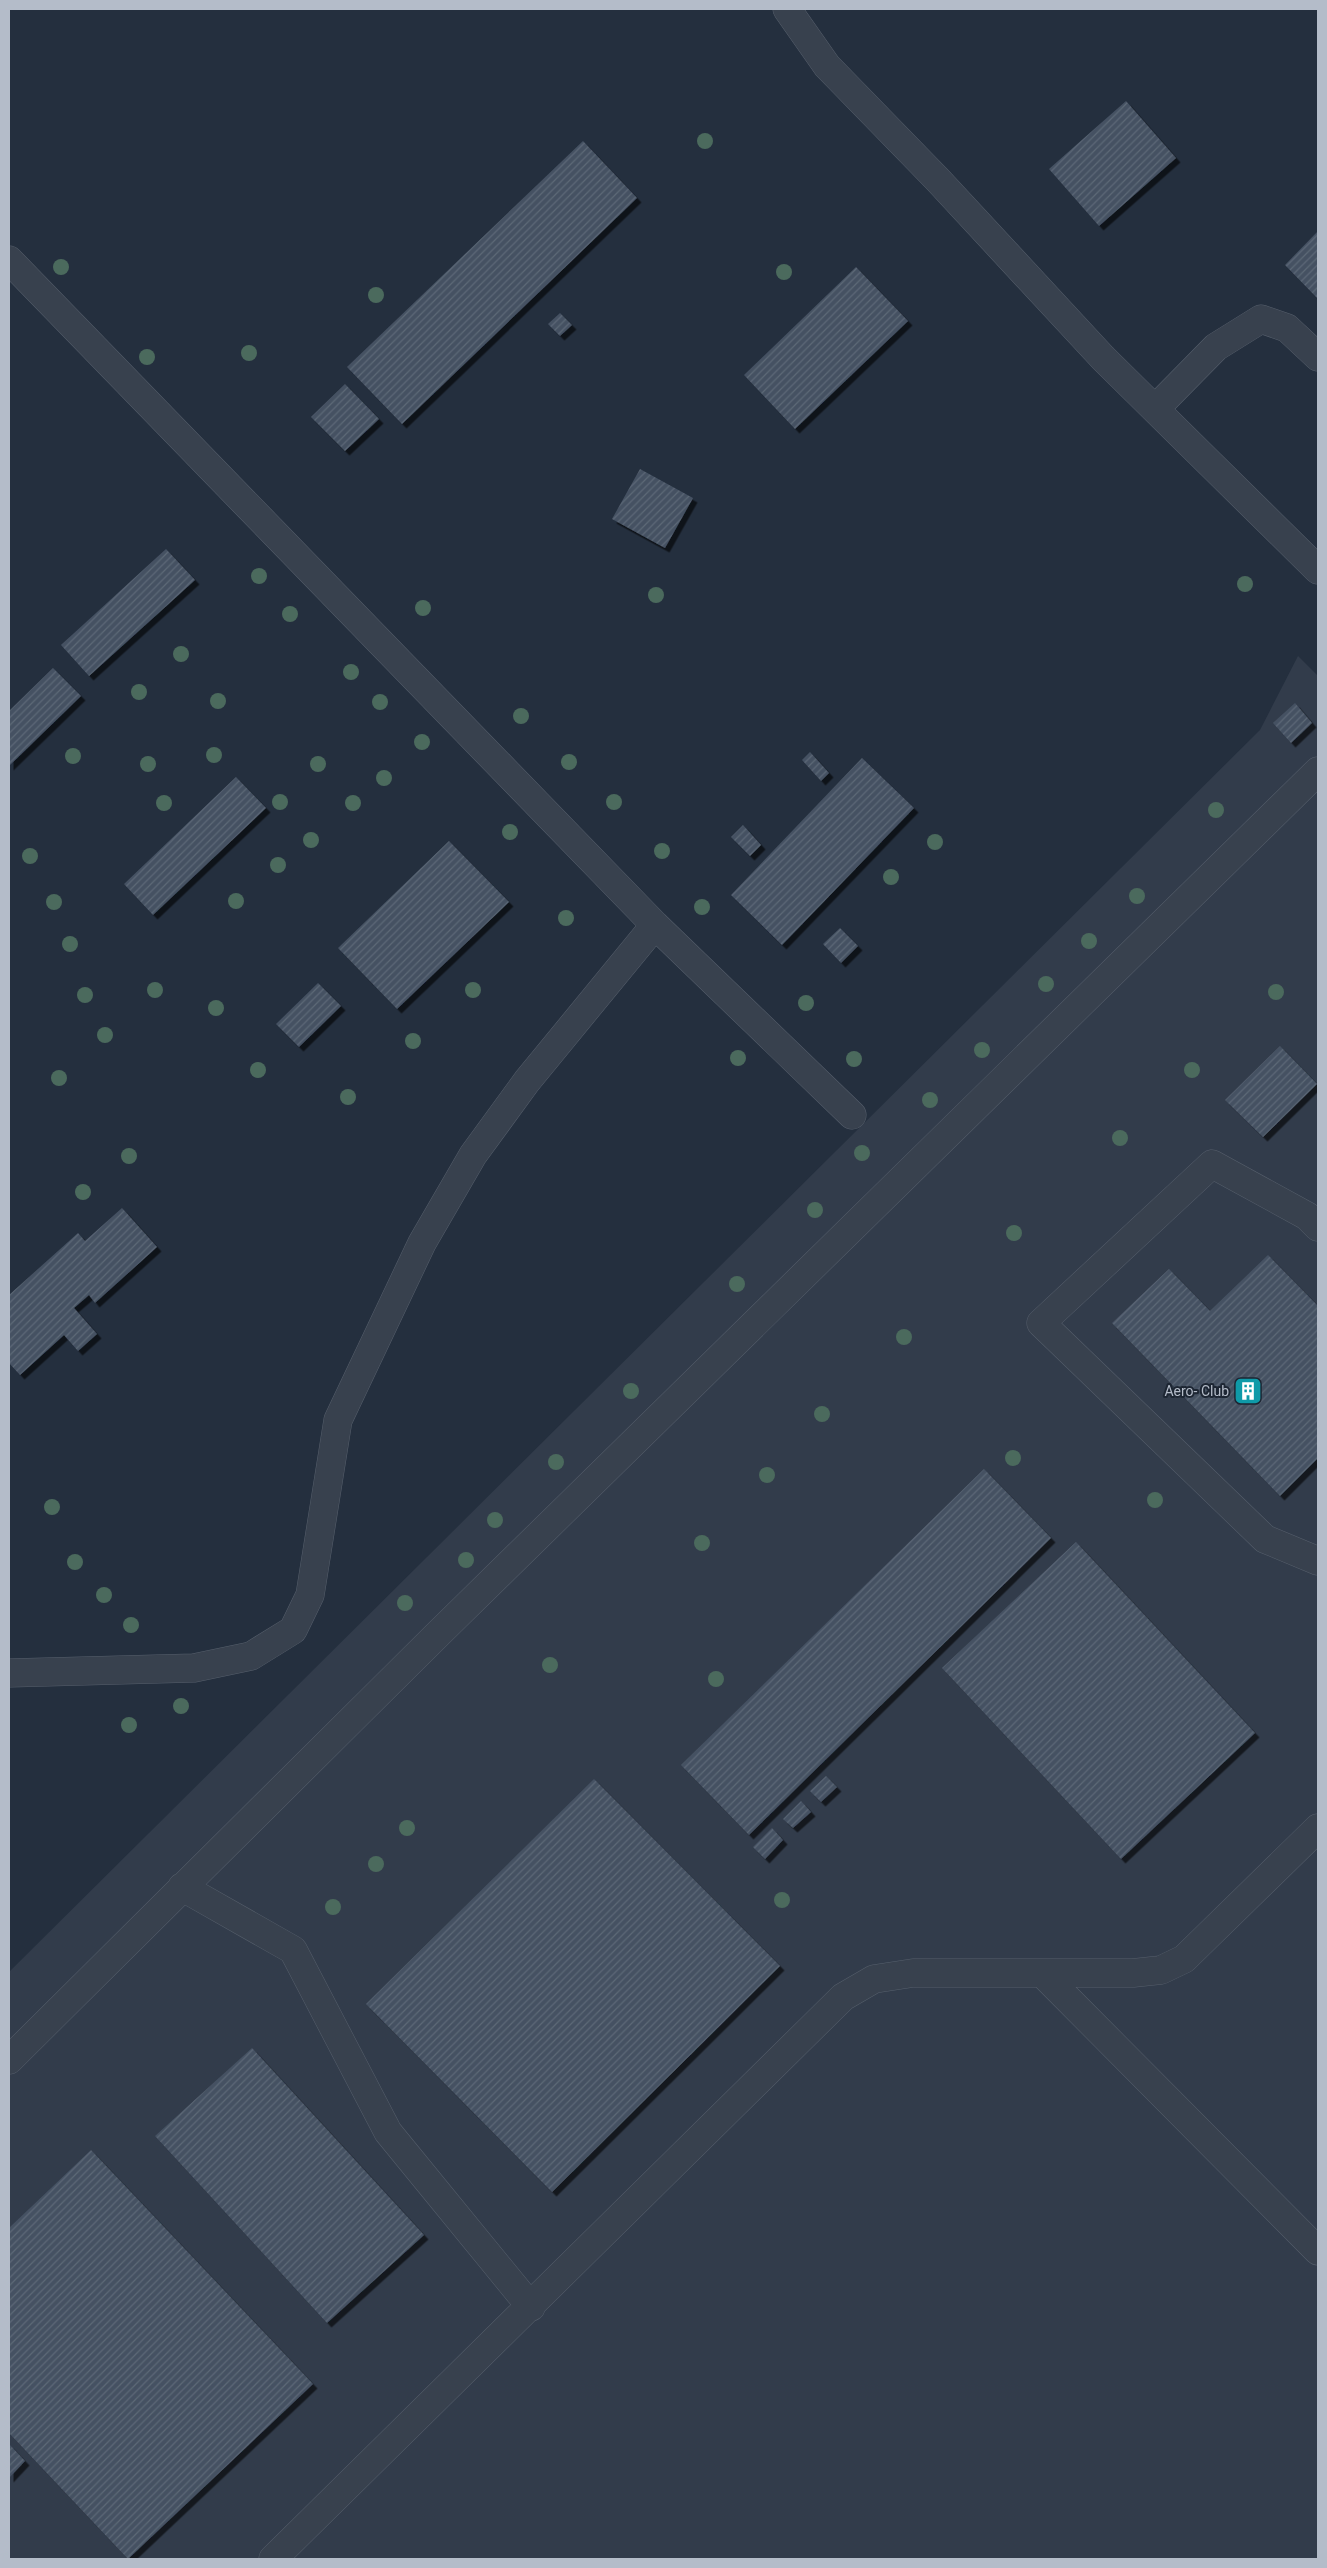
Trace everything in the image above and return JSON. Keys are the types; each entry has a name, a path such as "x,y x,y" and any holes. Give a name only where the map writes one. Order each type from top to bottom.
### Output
{"street":[{"path":"787,9 827,66 938,180 1103,358 1318,570"},
{"path":"9,260 655,925 852,1115"},
{"path":"1155,409 1216,347 1261,318 1287,328 1318,357"},
{"path":"9,2060 182,1887 1318,771"},
{"path":"9,1673 194,1668 251,1656 293,1630 310,1595 338,1420 422,1243 473,1155 510,1103 655,925"},
{"path":"1318,1227 1307,1216 1212,1164 1042,1323 1265,1539 1318,1561"},
{"path":"274,2559 843,1998 874,1978 913,1973 1133,1973 1161,1970 1184,1959 1318,1828"},
{"path":"182,1887 293,1950 388,2132 531,2307"},
{"path":"1042,1973 1318,2252"}],"shaded area":[{"path":"1298,656 1318,676 1318,2559 9,2559 9,1972 1260,730"}],"building":[{"path":"1126,101 1176,158 1099,226 1049,169"},
{"path":"583,141 637,198 402,424 347,367"},
{"path":"1318,231 1318,299 1285,265"},
{"path":"856,267 908,321 795,429 744,375"},
{"path":"560,313 572,325 560,336 548,324"},
{"path":"345,384 379,419 345,451 311,417"},
{"path":"640,469 693,498 665,548 612,519"},
{"path":"166,549 195,580 89,676 61,645"},
{"path":"53,668 81,696 9,766 9,711"},
{"path":"1295,703 1312,723 1291,743 1273,723"},
{"path":"810,752 829,773 821,781 802,760"},
{"path":"862,758 914,808 782,945 731,895"},
{"path":"236,777 266,808 153,915 124,884"},
{"path":"743,825 761,845 750,856 731,837"},
{"path":"449,841 509,902 397,1009 338,948"},
{"path":"840,928 858,946 841,963 823,944"},
{"path":"318,983 341,1006 299,1047 276,1024"},
{"path":"1280,1046 1317,1084 1263,1137 1225,1100"},
{"path":"122,1208 157,1247 95,1303 89,1295 74,1308 97,1334 78,1351 64,1335 20,1375 9,1363 9,1295 78,1233 85,1241"},
{"name":"Aero- Club","path":"1268,1255 1318,1306 1318,1458 1280,1496 1112,1323 1169,1269 1210,1311"},
{"path":"984,1469 1051,1538 749,1835 681,1765"},
{"path":"1076,1542 1255,1733 1121,1859 942,1668"},
{"path":"826,1776 837,1787 821,1802 810,1791"},
{"path":"594,1779 780,1966 552,2192 366,2004"},
{"path":"801,1801 811,1812 793,1828 783,1819"},
{"path":"772,1828 783,1840 765,1859 753,1847"},
{"path":"252,2048 424,2235 327,2323 155,2136"},
{"path":"91,2150 313,2384 128,2559 9,2433 9,2228"},
{"path":"9,2444 25,2461 9,2478"}],"place":[{"name":"Aero- Club","path":"1248,1391"}]}
